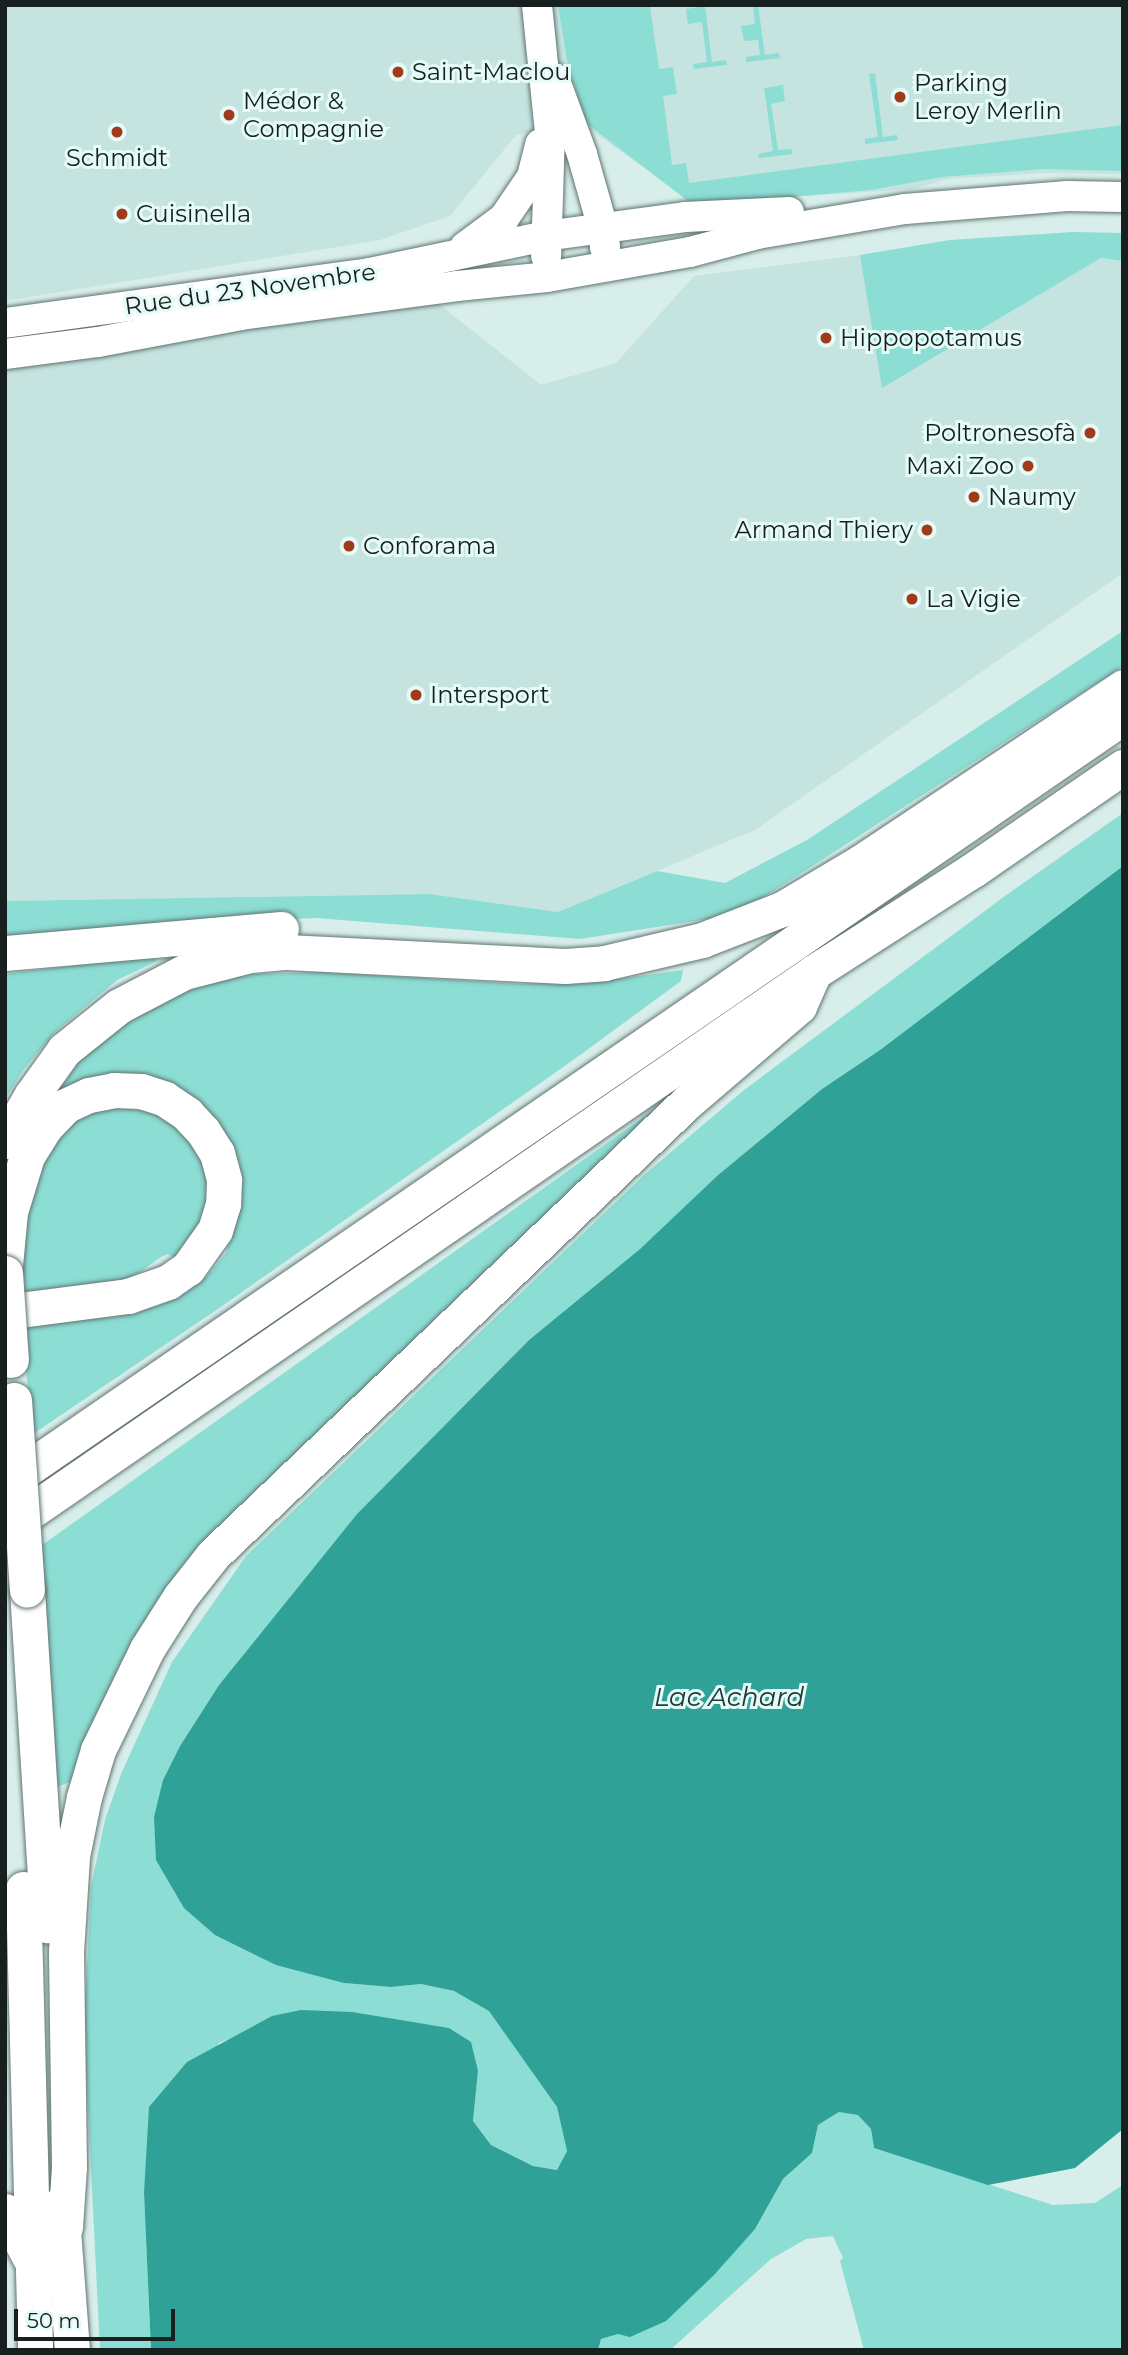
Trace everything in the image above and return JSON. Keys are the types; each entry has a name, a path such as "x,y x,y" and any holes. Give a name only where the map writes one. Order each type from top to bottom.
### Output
{"highway":[{"path":"5,1141 31,1096 64,1050 119,1006 184,972 250,955 287,952 565,966 637,956 702,940 782,909 861,862 1123,687"},
{"path":"5,1484 1123,716"},
{"path":"5,1529 814,972 973,870 1123,767"},
{"path":"5,953 295,928 637,956"},
{"path":"5,961 47,950"},
{"path":"72,2350 65,2227 69,2167 66,1952 72,1856 84,1797 98,1750 147,1649 180,1597 214,1555 685,1103 799,1006 814,972"},
{"path":"5,1265 10,1212 27,1156 45,1127 65,1106 89,1095 114,1090 141,1091 165,1099 187,1114 203,1131 217,1153 223,1180 223,1204 215,1230 188,1268 168,1282 128,1296 5,1312"},
{"path":"5,1273 14,1400 13,1596 26,1951 35,2350"},
{"path":"13,1596 46,1879 54,2167 65,2227"},
{"path":"5,2053 9,2220 32,2261"}],"main road":[{"path":"537,5 543,50 545,106 551,132 545,236 547,277"},
{"path":"543,50 574,129 603,229 607,266"},
{"path":"458,253 504,218 532,177 545,106"},
{"path":"5,354 98,342 241,315 457,286 547,277 650,260 757,234 905,209 1067,196 1123,197"},
{"name":"Rue du 23 Novembre","path":"5,323 370,273 545,236 694,216 905,209"}],"shaded area":[{"path":"5,5 1123,5 1123,174 1046,173 947,179 914,189 694,203 578,121 516,135 450,216 380,240 5,301"},
{"path":"558,5 653,5 650,6 659,69 673,67 677,94 663,96 672,165 686,163 689,183 1123,125 1123,171 1044,169 942,177 871,190 723,203 688,201 586,123 567,60"},
{"path":"753,5 758,5 765,55 779,53 780,58 746,62 746,57 760,55 758,40 744,41 741,26 755,24"},
{"path":"705,6 712,62 726,60 727,65 694,69 693,64 707,62 702,22 688,24 686,9"},
{"path":"875,73 883,137 897,135 898,140 865,144 865,139 878,137 869,74"},
{"path":"783,85 785,101 771,104 778,150 792,149 792,154 759,158 758,154 773,151 764,88"},
{"path":"1072,232 1123,233 1123,261 1101,258 882,388 860,255 950,240"},
{"path":"860,255 883,387 1101,258 1123,261 1123,573 755,830 558,912 429,894 5,901 5,352 435,301 541,385 616,363 694,276"},
{"path":"1123,631 1123,666 749,906 714,918 580,939 316,918 221,922 5,943 7,901 429,894 558,912 657,871 725,883 807,840"},
{"path":"1123,813 1123,866 880,1050 822,1089 717,1176 640,1249 529,1340 357,1514 219,1685 180,1746 163,1780 215,1935 344,1983 391,1987 421,1984 454,1991 490,2011 557,2107 567,2151 557,2170 533,2166 491,2145 473,2121 478,2071 449,2028 395,2020 272,2016 242,2034 219,2043 144,2193 151,2350 100,2350 84,2027 91,1887 105,1820 121,1774 172,1662 246,1556 644,1175 744,1090 1005,896"},
{"path":"155,956 157,961 117,980 54,1033 24,1069 5,1099 5,974"},
{"path":"683,970 681,981 576,1058 212,1313 33,1434 21,1325 161,1303 182,1294 206,1277 226,1253 241,1198 239,1162 225,1133 201,1105 53,1098 81,1059 121,1023 194,986 253,974 322,972 520,984 596,982"},
{"path":"105,1107 158,1112 201,1146 211,1207 175,1258 168,1254 161,1257 131,1278 20,1299 12,1251 35,1175 63,1127"},
{"path":"652,1111 656,1116 223,1531 75,1780 57,1787 38,1548"},
{"path":"839,2112 858,2114 871,2129 874,2148 1053,2205 1095,2203 1123,2185 1123,2350 864,2350 840,2261 843,2258 833,2236 806,2239 771,2259 670,2350 598,2350 601,2339 618,2334 755,2229 783,2179 812,2153 818,2125"}],"water":[{"name":"Lac Achard","path":"1123,866 1123,2129 1075,2168 988,2185 874,2148 871,2129 858,2115 839,2112 818,2125 812,2153 783,2179 755,2229 714,2275 666,2321 630,2337 618,2334 601,2339 598,2350 151,2350 144,2193 149,2107 187,2062 272,2016 301,2010 352,2012 449,2028 471,2042 478,2071 473,2121 491,2145 533,2166 557,2170 567,2151 557,2107 489,2011 454,1991 421,1984 391,1987 344,1983 276,1965 215,1935 184,1908 156,1860 154,1817 163,1780 180,1746 219,1685 357,1514 529,1340 640,1249 717,1176 822,1089 880,1050"}],"place":[{"name":"Saint-Maclou","path":"398,72"},
{"name":"Parking Leroy Merlin","path":"900,97"},
{"name":"Médor & Compagnie","path":"229,115"},
{"name":"Schmidt","path":"117,132"},
{"name":"Cuisinella","path":"122,214"},
{"name":"Hippopotamus","path":"826,338"},
{"name":"Poltronesofà","path":"1090,433"},
{"name":"Maxi Zoo","path":"1028,466"},
{"name":"Naumy","path":"974,497"},
{"name":"Armand Thiery","path":"927,530"},
{"name":"Conforama","path":"349,546"},
{"name":"La Vigie","path":"912,599"},
{"name":"Intersport","path":"416,695"}]}
